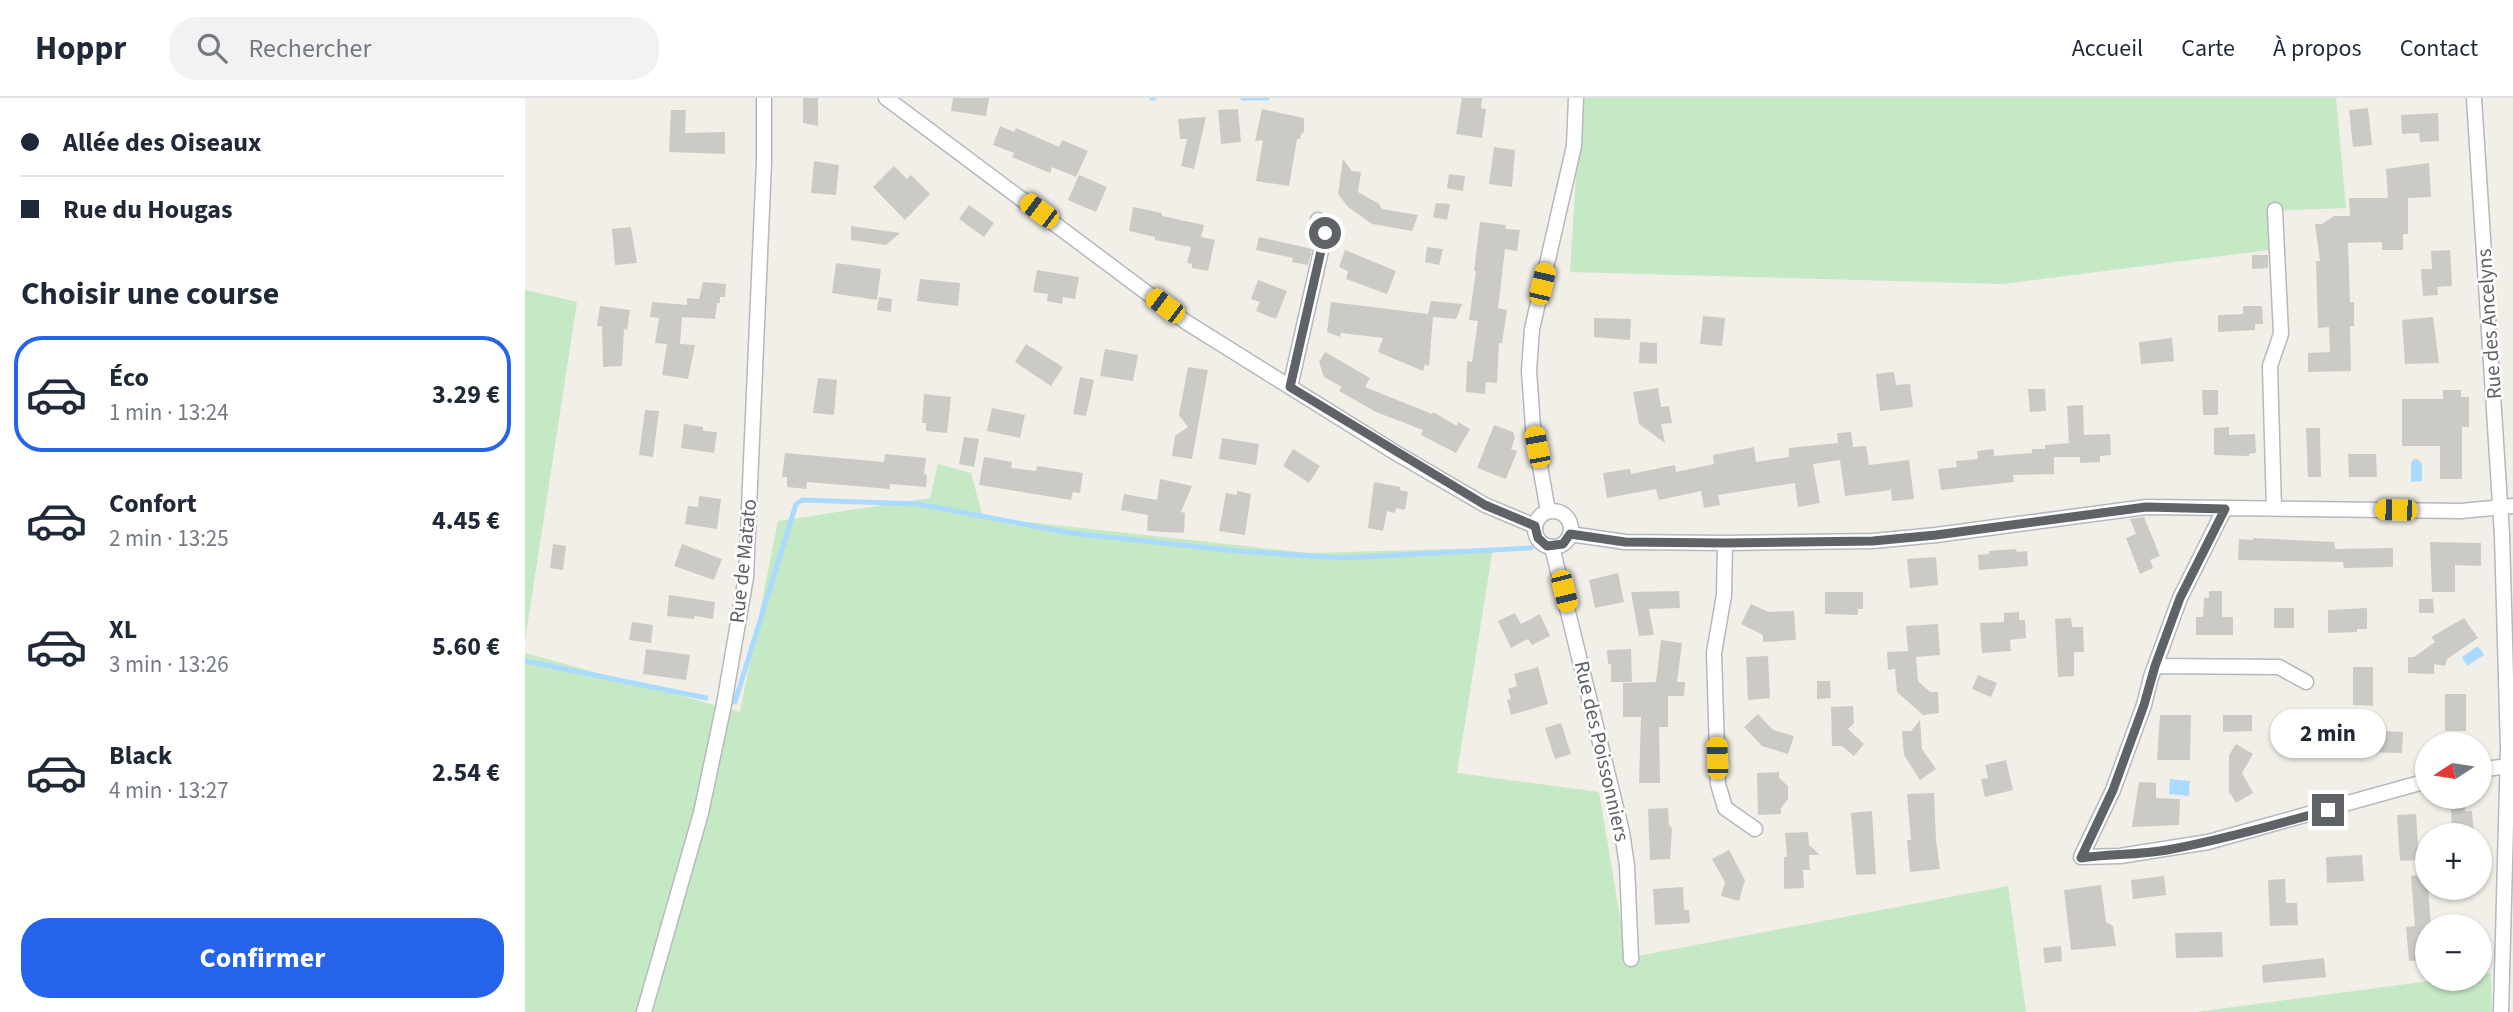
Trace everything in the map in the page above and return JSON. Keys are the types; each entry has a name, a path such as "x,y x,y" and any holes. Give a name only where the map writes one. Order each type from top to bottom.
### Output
{"street":[{"name":"Rue de Matato","path":"643,1012 701,813 724,704 746,577 764,176 764,98"},
{"path":"886,98 1186,322 1485,505 1535,526"},
{"path":"1548,511 1533,427 1529,371 1532,329 1574,146 1576,98"},
{"name":"Rue des Ancelyns","path":"2474,98 2506,507 2502,535 2507,766 2501,1012"},
{"path":"2274,509 2270,366 2281,334 2275,210"},
{"path":"1290,387 1325,233 1318,220"},
{"path":"1570,534 1625,542 1873,541 2146,507 2461,511 2506,507"},
{"path":"2225,509 2180,598 2117,781 2081,858 2131,855 2208,842 2415,784"},
{"path":"1548,511 1558,511 1570,523 1570,534 1563,544 1552,547 1542,543 1535,533 1540,515 1548,511"},
{"path":"1725,543 1724,595 1714,653 1718,784 1725,808 1755,829"},
{"name":"Rue des Poissonniers","path":"1552,547 1622,832 1627,866 1631,959"},
{"path":"2155,666 2279,667 2306,682"},
{"path":"2492,768 2507,766"}],"green space":[{"path":"1581,98 2336,98 2346,208 2269,211 2269,250 2003,284 1570,272"},
{"path":"525,290 577,302 525,641"},
{"path":"938,464 971,473 983,517 1309,553 1493,548 1457,773 1599,792 1627,958 2008,886 2026,1012 525,1012 525,653 740,712 778,521 930,498"},
{"path":"2415,983 2415,991 2491,991 2492,1012 2196,1012"}],"water":[{"path":"2418,459 2422,464 2422,481 2411,482 2411,463"},
{"path":"2478,646 2484,655 2467,666 2462,657"},
{"path":"2170,779 2190,781 2189,796 2169,794"}],"building":[{"path":"803,98 818,98 818,126 803,123"},
{"path":"953,98 989,98 986,116 951,111"},
{"path":"1462,98 1482,98 1481,108 1486,109 1482,138 1456,134"},
{"path":"2368,108 2372,145 2353,147 2349,110"},
{"path":"1238,109 1241,142 1221,144 1218,110"},
{"path":"1262,109 1304,118 1304,132 1300,139 1297,139 1289,186 1256,181 1263,140 1255,141"},
{"path":"671,110 686,110 685,133 725,132 725,154 669,152"},
{"path":"2438,113 2439,141 2420,142 2419,133 2402,134 2401,115"},
{"path":"1206,117 1194,169 1181,166 1187,139 1180,139 1178,119"},
{"path":"1000,126 1014,132 1016,128 1059,147 1062,140 1088,151 1076,177 1052,167 1050,173 1012,157 1014,153 993,145"},
{"path":"1494,147 1515,150 1512,187 1489,184"},
{"path":"1343,159 1352,171 1361,172 1358,192 1379,204 1382,209 1418,215 1412,231 1372,224 1348,207 1338,194"},
{"path":"814,161 839,165 836,195 811,193"},
{"path":"2429,163 2431,197 2408,198 2408,234 2403,234 2403,250 2382,250 2382,242 2348,243 2350,302 2354,302 2354,326 2350,326 2351,371 2308,372 2308,353 2330,352 2329,327 2318,328 2316,261 2320,261 2315,224 2322,224 2334,216 2350,216 2349,198 2388,198 2386,169"},
{"path":"894,166 907,179 911,175 930,194 905,220 873,187"},
{"path":"1449,174 1465,176 1463,191 1447,188"},
{"path":"1079,175 1107,187 1096,212 1068,200"},
{"path":"1436,203 1450,204 1447,220 1433,217"},
{"path":"969,205 994,223 984,237 959,219"},
{"path":"1133,207 1204,225 1201,237 1215,240 1208,271 1192,268 1192,264 1187,263 1191,247 1155,240 1155,237 1129,231"},
{"path":"1480,222 1506,225 1505,229 1520,230 1517,251 1505,249 1498,308 1507,310 1502,343 1499,343 1497,383 1486,382 1485,394 1466,392 1467,361 1472,362 1478,321 1469,320"},
{"path":"851,226 900,233 886,245 851,240"},
{"path":"631,227 637,263 615,265 612,229"},
{"path":"1259,237 1312,249 1308,265 1292,262 1293,258 1256,250"},
{"path":"1427,247 1443,249 1439,265 1425,262"},
{"path":"1345,250 1396,271 1387,294 1346,279 1348,271 1339,267"},
{"path":"2450,250 2452,286 2437,287 2438,295 2423,296 2421,269 2432,269 2431,251"},
{"path":"2252,255 2268,255 2268,268 2252,269"},
{"path":"836,263 881,269 877,300 832,293"},
{"path":"1037,270 1079,277 1075,299 1063,297 1062,304 1047,301 1048,294 1033,292"},
{"path":"920,279 960,283 958,306 917,301"},
{"path":"1258,280 1287,291 1276,319 1256,311 1260,302 1251,299"},
{"path":"703,282 726,284 725,297 720,297 720,303 717,303 715,319 682,317 680,344 695,345 688,379 662,375 667,344 655,343 659,318 650,317 652,302 687,305 687,298 699,299"},
{"path":"879,297 892,299 891,312 877,310"},
{"path":"1431,301 1462,304 1456,319 1433,317 1429,366 1425,364 1423,371 1378,352 1383,338 1341,333 1340,337 1327,332 1331,302 1428,314"},
{"path":"600,306 630,310 627,330 624,329 622,366 603,367 602,326 597,326"},
{"path":"2243,306 2262,306 2263,324 2255,324 2255,330 2218,332 2218,315 2243,314"},
{"path":"1703,316 1725,318 1722,346 1700,344"},
{"path":"2433,317 2439,363 2405,364 2402,320"},
{"path":"1594,318 1631,319 1630,340 1594,337"},
{"path":"2172,338 2174,361 2141,364 2139,342"},
{"path":"1640,342 1657,343 1657,364 1639,363"},
{"path":"1026,344 1063,367 1051,386 1015,362"},
{"path":"1105,349 1138,355 1133,381 1100,376"},
{"path":"1325,352 1370,378 1365,387 1470,429 1456,453 1421,435 1423,430 1376,412 1339,391 1342,387 1324,377 1319,362"},
{"path":"1188,367 1208,370 1192,459 1172,456 1175,436 1188,427 1179,415"},
{"path":"1894,372 1896,385 1910,384 1913,407 1880,411 1876,374"},
{"path":"1080,377 1094,380 1086,416 1073,414"},
{"path":"818,378 837,380 834,415 813,413"},
{"path":"1658,388 1661,407 1669,406 1672,423 1661,424 1665,443 1639,424 1633,392"},
{"path":"2028,389 2045,389 2046,411 2030,412"},
{"path":"2202,390 2218,390 2218,415 2203,415"},
{"path":"2443,390 2461,390 2461,397 2469,397 2469,427 2462,427 2462,479 2440,479 2440,446 2402,446 2402,399 2443,399"},
{"path":"924,394 951,397 947,433 926,431 926,423 922,423"},
{"path":"2083,405 2084,435 2110,434 2111,455 2100,456 2100,462 2080,463 2080,457 2054,457 2054,474 2013,475 2014,482 1941,490 1938,469 1957,467 1956,461 1978,459 1977,451 1994,449 1994,456 2032,453 2032,449 2045,449 2045,445 2069,443 2067,406"},
{"path":"992,408 1025,415 1020,438 987,431"},
{"path":"645,410 659,411 653,457 639,455"},
{"path":"684,424 703,427 703,431 717,432 714,453 681,448"},
{"path":"1494,425 1513,432 1515,438 1511,449 1517,451 1506,479 1477,468"},
{"path":"2229,427 2229,435 2255,434 2256,453 2249,456 2214,455 2214,428"},
{"path":"2306,428 2320,428 2321,477 2308,477"},
{"path":"1851,432 1853,447 1866,446 1869,465 1909,460 1914,499 1892,501 1891,490 1845,496 1840,460 1813,464 1820,503 1798,507 1795,483 1718,495 1720,505 1704,508 1701,491 1659,500 1656,489 1607,498 1603,473 1630,469 1631,474 1675,465 1676,472 1714,464 1713,455 1754,447 1756,462 1789,457 1789,448 1838,443 1837,433"},
{"path":"964,437 979,439 974,467 959,464"},
{"path":"1222,438 1259,444 1256,465 1219,459"},
{"path":"1293,449 1320,466 1309,483 1283,466"},
{"path":"785,453 884,462 885,454 926,458 926,487 890,484 890,489 807,482 806,489 787,487 787,477 782,477"},
{"path":"2348,454 2376,454 2377,477 2349,477"},
{"path":"984,457 1012,462 1011,468 1036,471 1037,466 1083,473 1080,493 1073,492 1071,500 979,485"},
{"path":"1160,479 1192,486 1181,512 1185,513 1184,533 1147,531 1148,515 1121,510 1124,494 1157,500"},
{"path":"1374,482 1400,487 1400,490 1408,492 1405,510 1396,508 1395,513 1387,511 1383,531 1368,528"},
{"path":"1237,491 1251,494 1245,535 1219,531 1226,493 1237,495"},
{"path":"699,496 721,499 717,529 685,524 688,506 698,507"},
{"path":"2144,517 2160,556 2150,560 2153,568 2140,574 2126,538 2136,534 2130,519"},
{"path":"2239,539 2334,542 2335,549 2393,548 2393,567 2344,568 2343,562 2238,560"},
{"path":"2430,542 2481,543 2481,566 2455,565 2455,592 2432,592"},
{"path":"553,544 566,546 563,570 550,568"},
{"path":"682,544 722,559 714,580 674,566"},
{"path":"2016,549 2017,552 2027,551 2028,566 1979,570 1978,555 1989,554 1989,551"},
{"path":"1936,557 1938,585 1910,588 1907,559"},
{"path":"1618,573 1624,602 1595,608 1589,580"},
{"path":"1679,591 1680,608 1649,609 1654,635 1639,636 1631,592"},
{"path":"2209,591 2222,591 2222,617 2233,617 2233,635 2196,635 2196,617 2203,617 2204,598 2209,598"},
{"path":"1825,592 1863,592 1863,609 1858,609 1858,615 1825,614"},
{"path":"669,595 715,602 713,619 667,616"},
{"path":"2419,599 2433,599 2434,613 2419,613"},
{"path":"1751,604 1768,612 1794,611 1796,640 1763,642 1763,635 1741,624"},
{"path":"2274,608 2294,608 2294,628 2274,628"},
{"path":"2367,608 2367,629 2328,633 2328,610"},
{"path":"2019,612 2019,620 2025,620 2026,638 2010,640 2011,651 1982,653 1980,623 2004,622 2004,613"},
{"path":"1515,613 1521,624 1540,614 1550,636 1532,645 1528,639 1511,648 1498,621"},
{"path":"2071,618 2072,627 2083,627 2084,652 2074,652 2074,676 2058,677 2055,619"},
{"path":"2464,618 2478,638 2447,659 2445,666 2434,664 2434,674 2408,673 2408,657 2414,657 2435,642 2431,637"},
{"path":"632,622 653,625 651,643 629,640"},
{"path":"1938,624 1940,655 1916,657 1918,681 1930,692 1938,692 1939,713 1923,715 1897,692 1895,669 1888,670 1887,652 1908,651 1906,626"},
{"path":"1661,640 1682,643 1677,682 1685,682 1684,696 1668,696 1668,727 1659,727 1660,783 1639,783 1641,717 1623,717 1623,683 1656,682"},
{"path":"646,649 690,655 686,680 643,674"},
{"path":"1631,649 1632,682 1611,682 1611,664 1608,664 1607,650"},
{"path":"1768,656 1770,698 1748,700 1746,657"},
{"path":"1538,667 1548,704 1511,715 1507,700 1511,699 1508,689 1517,686 1514,674"},
{"path":"2353,667 2373,667 2373,706 2353,705"},
{"path":"1978,675 1997,683 1991,697 1972,689"},
{"path":"1817,681 1830,681 1831,698 1817,699"},
{"path":"2445,694 2466,694 2466,731 2445,731"},
{"path":"1853,706 1854,723 1848,729 1864,744 1854,756 1842,746 1832,746 1831,707"},
{"path":"1758,714 1773,730 1794,736 1788,754 1762,746 1744,727"},
{"path":"2160,715 2191,715 2190,760 2157,760"},
{"path":"2223,715 2252,715 2252,731 2223,732"},
{"path":"1920,720 1922,749 1936,769 1920,780 1904,755 1902,731 1911,731"},
{"path":"1561,723 1571,754 1555,759 1545,728"},
{"path":"2355,730 2403,732 2402,753 2354,752"},
{"path":"2292,731 2317,731 2316,756 2292,756"},
{"path":"2236,744 2253,754 2242,773 2253,793 2236,803 2230,793 2229,795 2229,755"},
{"path":"2006,760 2013,790 1985,797 1981,779 1988,778 1985,765"},
{"path":"1779,772 1779,778 1788,786 1788,799 1781,808 1781,814 1758,815 1757,773"},
{"path":"2139,782 2156,783 2156,798 2180,799 2179,825 2132,827"},
{"path":"1934,793 1940,869 1910,872 1907,840 1911,840 1907,794"},
{"path":"1668,808 1669,825 1672,828 1670,859 1650,860 1648,809"},
{"path":"2451,809 2472,811 2473,823 2452,823"},
{"path":"1872,811 1876,874 1856,875 1851,813"},
{"path":"2416,814 2415,860 2400,861 2397,815"},
{"path":"1808,832 1809,845 1820,855 1809,855 1810,870 1803,870 1804,888 1784,889 1784,857 1787,857 1785,833"},
{"path":"1729,850 1745,880 1739,901 1721,896 1725,882 1712,859"},
{"path":"2362,855 2364,881 2327,883 2326,857"},
{"path":"2164,876 2166,895 2133,899 2131,880"},
{"path":"2411,876 2415,876 2415,900 2429,900 2430,914 2415,914 2415,926"},
{"path":"2285,879 2286,903 2297,903 2298,925 2270,926 2268,880"},
{"path":"2101,885 2106,922 2113,926 2116,946 2071,950 2064,890"},
{"path":"1683,887 1684,910 1689,910 1690,923 1655,925 1653,889"},
{"path":"2415,926 2415,961 2409,961 2406,927"},
{"path":"2222,932 2223,957 2176,958 2175,933"},
{"path":"2061,946 2062,961 2045,963 2043,948"},
{"path":"2324,958 2326,977 2263,983 2262,965"}],"waterway":[{"path":"1243,98 1267,98"},
{"path":"735,702 796,504 802,500 918,504 1070,533 1237,551 1342,558 1531,548"},
{"path":"525,661 706,698"}],"route":[{"path":"1325,233 1290,387 1485,505 1535,526 1535,533 1547,546 1563,544 1570,534 1625,542 1873,541 2146,507 2225,509 2180,598 2113,790 2081,858 2120,856 2208,842 2328,810"}]}
